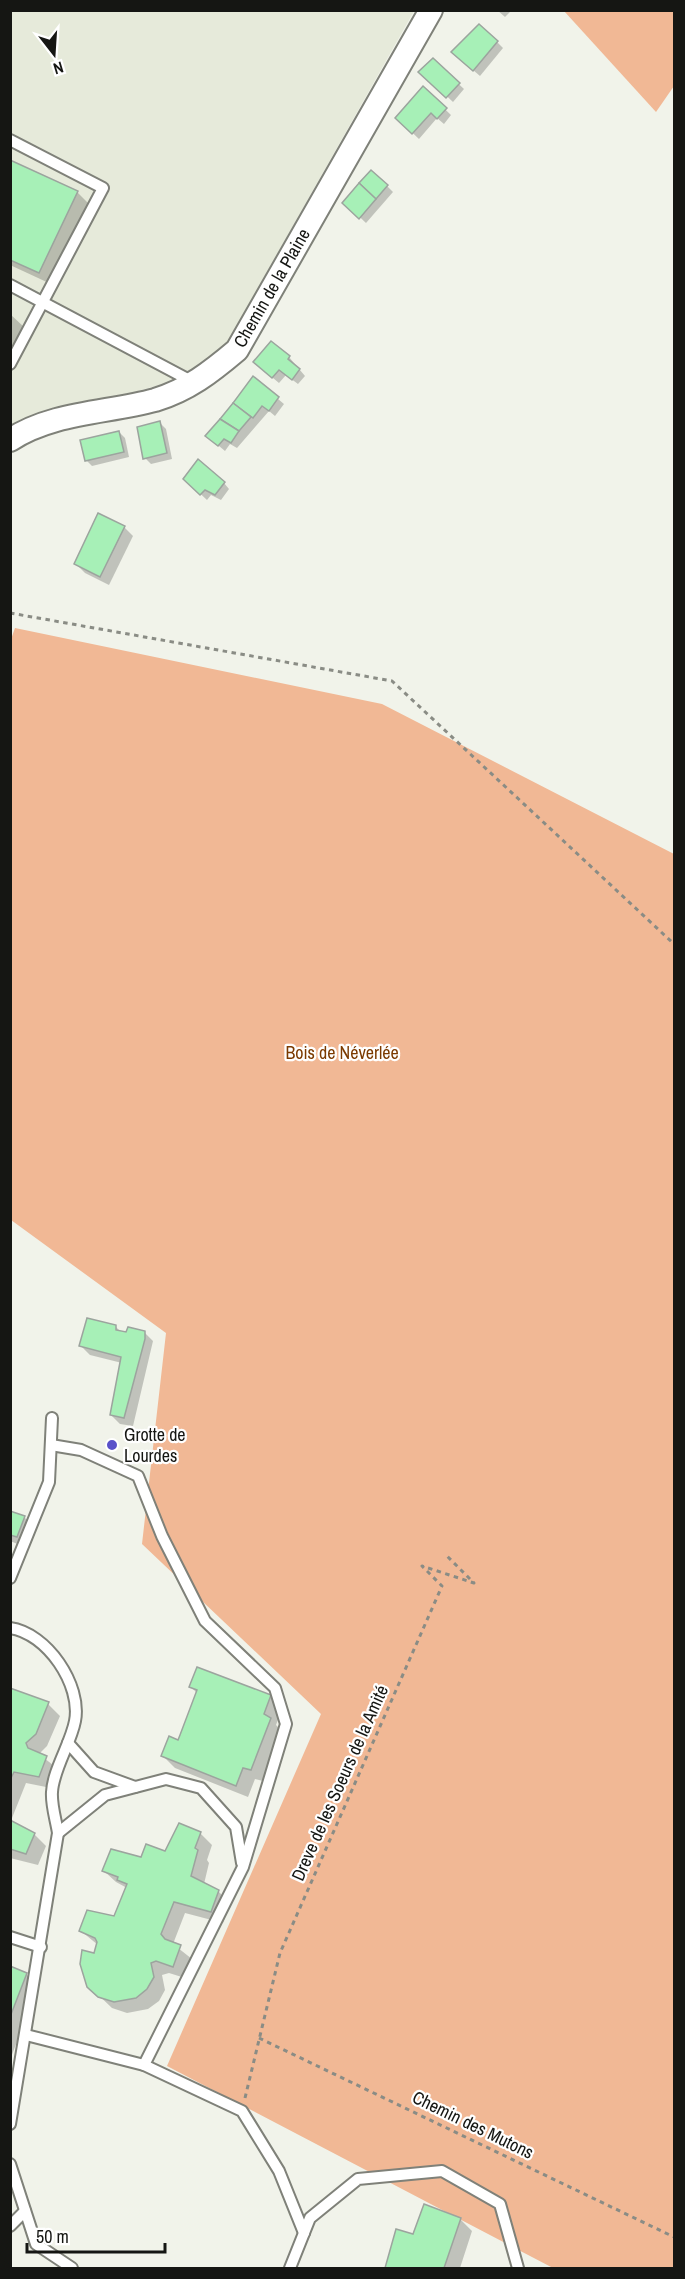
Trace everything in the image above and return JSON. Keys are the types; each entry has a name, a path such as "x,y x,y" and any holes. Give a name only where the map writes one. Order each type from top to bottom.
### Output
{"street":[{"name":"Chemin de la Plaine","path":"10,440 38,424 156,400 196,384 237,350 431,10"}],"lane":[{"path":"10,141 103,188 45,302 10,364"},
{"path":"10,285 196,384"},
{"path":"10,1578 49,1482 52,1418"},
{"path":"51,1445 81,1450 138,1476 162,1536 205,1621 275,1688 286,1724 243,1867 144,2065"},
{"path":"10,1628 26,1630 49,1647 73,1691 76,1720 52,1791 58,1833 10,2124"},
{"path":"68,1743 94,1772 135,1787"},
{"path":"58,1833 105,1795 166,1779 201,1788 236,1827 243,1867"},
{"path":"10,1937 41,1947"},
{"path":"26,2034 144,2065 242,2111 279,2171 304,2233"},
{"path":"10,2164 36,2244 72,2268"},
{"path":"290,2268 310,2218 358,2179 442,2171 500,2204 518,2268"},
{"path":"10,2226 25,2211"}],"path":[{"path":"10,613 392,681 675,944"},
{"name":"Dreve de les Soeurs de la Amité","path":"242,2111 280,1953 442,1586 422,1566 474,1583 447,1556"},
{"name":"Chemin des Mutons","path":"260,2038 675,2237"}],"shaded area":[{"path":"11,11 414,11 212,370 11,427"}],"green space":[{"path":"564,11 674,11 674,86 656,112"},
{"name":"Bois de Néverlée","path":"15,628 382,704 674,854 674,2268 553,2268 167,2066 321,1714 142,1544 166,1333 11,1220 10,642"}],"building":[{"path":"479,24 498,41 473,71 451,52"},
{"path":"433,58 460,83 446,98 418,72"},
{"path":"423,86 447,108 437,119 431,113 412,134 395,118"},
{"path":"10,160 78,191 39,273 10,260"},
{"path":"371,170 388,185 376,199 359,183"},
{"path":"359,183 376,199 359,219 342,203"},
{"path":"271,341 290,356 288,359 300,369 292,380 279,370 272,378 253,362"},
{"path":"253,376 279,397 269,411 262,406 253,418 233,403"},
{"path":"233,403 251,417 239,431 220,419"},
{"path":"220,419 239,431 231,443 224,439 218,446 205,436"},
{"path":"160,421 167,453 143,459 137,427"},
{"path":"119,431 124,452 85,461 80,440"},
{"path":"198,459 225,482 215,495 205,490 200,495 183,479"},
{"path":"98,513 125,526 100,577 74,564"},
{"path":"87,1318 116,1325 116,1330 126,1332 128,1327 145,1331 145,1339 124,1418 110,1415 121,1357 79,1346"},
{"path":"10,1511 25,1516 17,1537 10,1535"},
{"path":"197,1667 271,1695 264,1714 271,1718 251,1770 243,1768 236,1786 161,1756 169,1736 178,1740 197,1690 189,1687"},
{"path":"10,1688 49,1702 36,1734 26,1743 28,1748 47,1756 39,1777 14,1772 10,1780"},
{"path":"10,1820 35,1833 26,1854 10,1849"},
{"path":"179,1823 201,1832 195,1848 198,1850 191,1876 219,1890 211,1912 174,1902 161,1934 165,1939 181,1945 173,1967 156,1961 151,1963 154,1977 147,1989 136,1998 114,2002 98,1997 87,1987 80,1964 82,1950 94,1953 97,1942 95,1938 79,1931 87,1910 114,1916 127,1884 117,1880 118,1877 102,1871 111,1849 141,1857 146,1844 165,1851"},
{"path":"10,1966 27,1973 10,2017"},
{"path":"424,2204 461,2218 444,2268 385,2268 396,2229 413,2234"}],"place":[{"name":"Grotte de Lourdes","path":"112,1445"}]}
